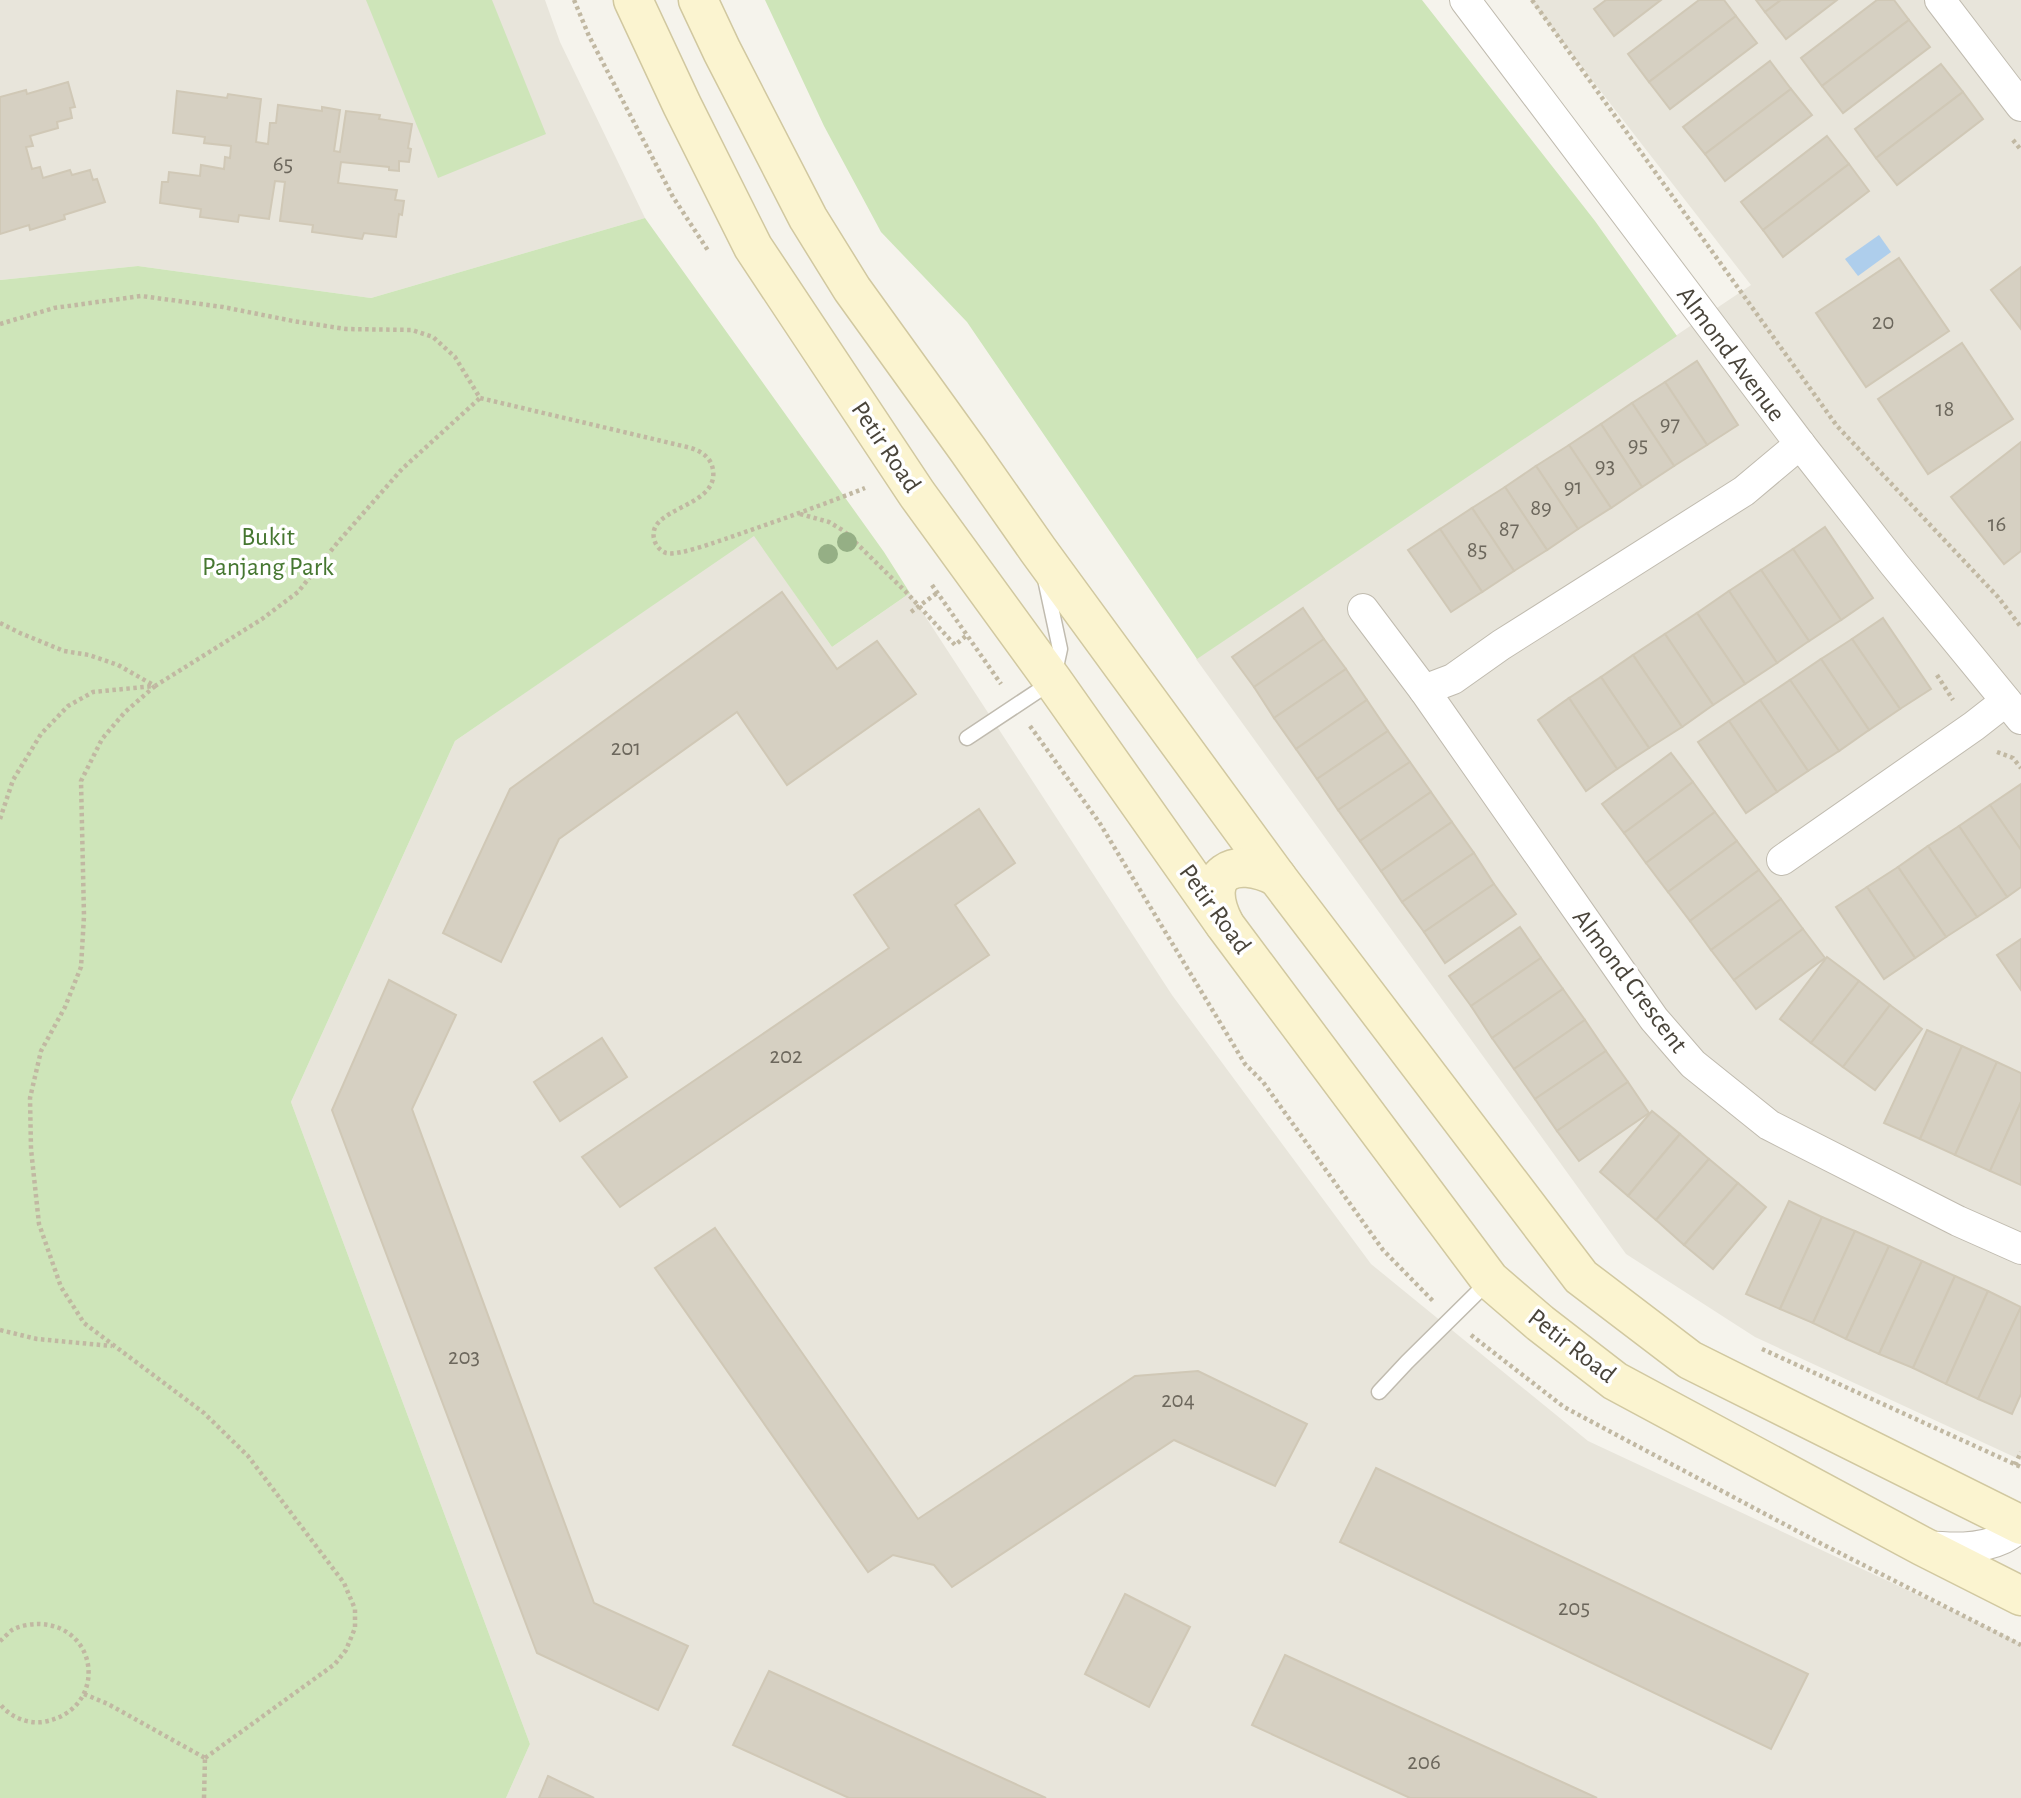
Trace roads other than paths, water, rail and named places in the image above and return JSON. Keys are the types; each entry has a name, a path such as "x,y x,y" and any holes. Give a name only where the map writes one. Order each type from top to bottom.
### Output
{"main road":[{"name":"Petir Road","path":"633,0 681,105 753,247 917,494 1225,925 1490,1280 1615,1381 1922,1546 2021,1596"},
{"path":"698,0 808,218 852,289 1038,550 1278,877 1581,1277 1690,1360 2021,1526"},
{"path":"1225,925 1216,907 1215,892 1219,881 1228,870 1253,867 1278,877"}],"street":[{"name":"Almond Avenue","path":"1465,0 1800,444 2014,710 1782,860"},
{"path":"1940,0 2021,106"},
{"path":"1424,690 1453,679 1501,645 1744,491 1800,444"},
{"name":"Almond Crescent","path":"1363,609 1424,690 1654,1019 1693,1064 1769,1125 1958,1221 2021,1249"},
{"path":"1922,1546 1950,1548 1979,1545 2002,1539 2021,1526"}],"lane":[{"path":"967,738 1053,681 1060,649 1038,550"},
{"path":"1379,1392 1490,1280"}],"water":[{"path":"1879,235 1891,252 1858,276 1845,259"}],"park label":[{"name":"Bukit Panjang Park","path":"268,552"}]}
